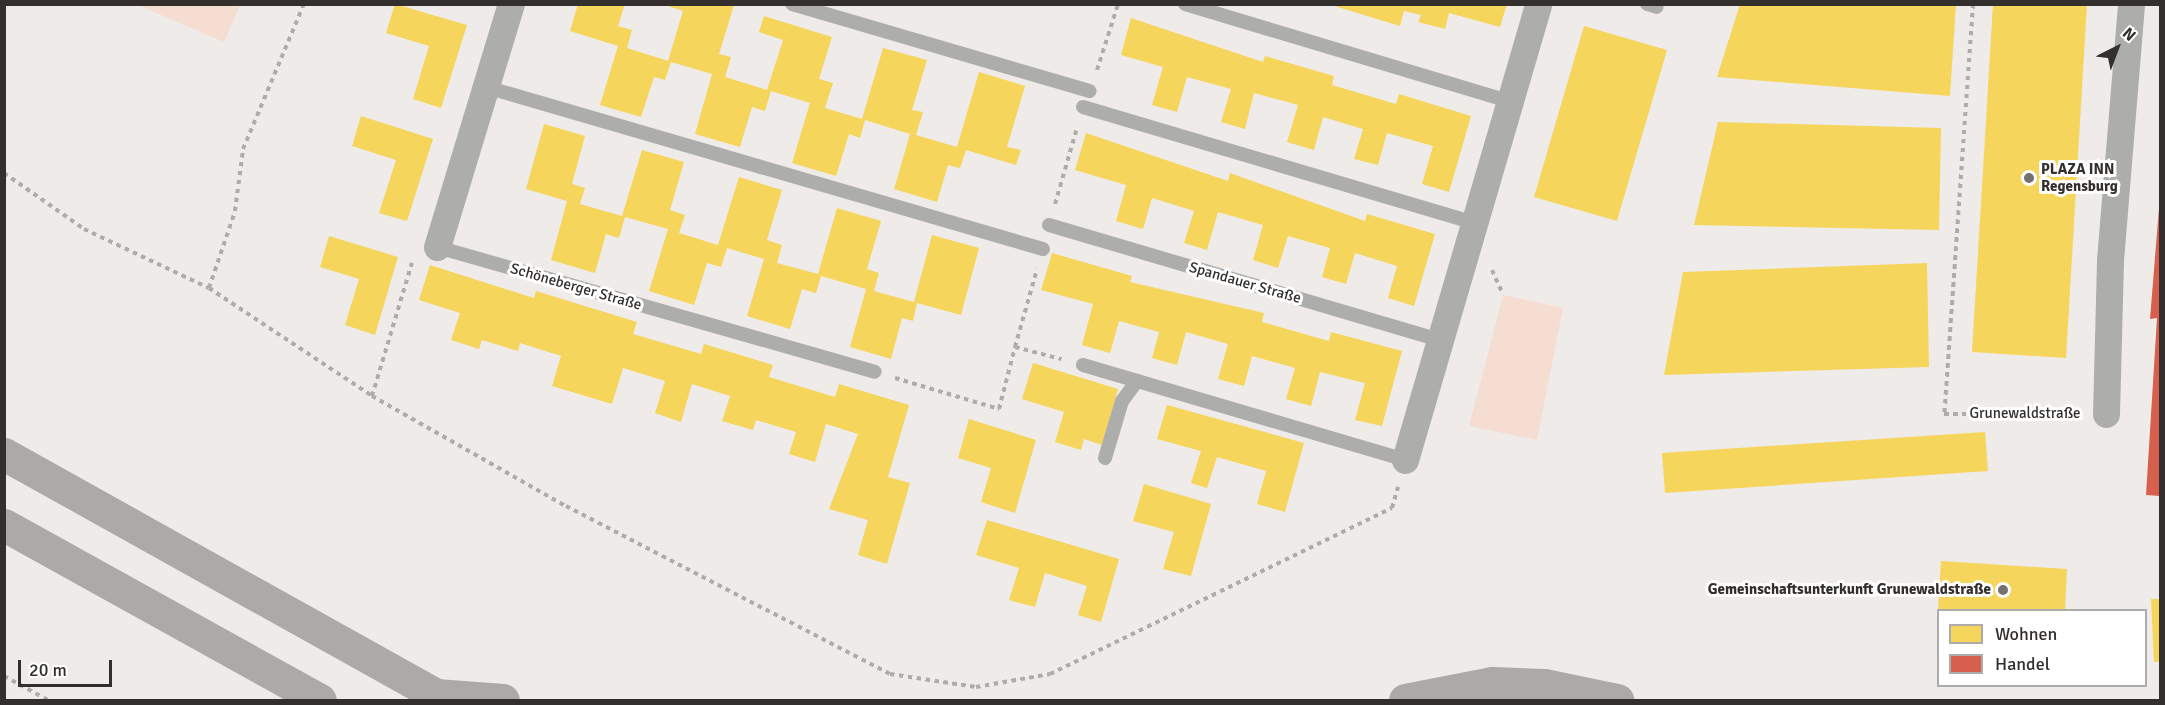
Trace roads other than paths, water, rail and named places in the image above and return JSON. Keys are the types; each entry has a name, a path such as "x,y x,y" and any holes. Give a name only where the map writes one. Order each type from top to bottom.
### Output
{"highway":[{"path":"4,454 440,698 503,700"},
{"path":"4,525 320,700"},
{"path":"1418,698 1492,683 1544,685 1617,700"}],"street":[{"path":"438,247 511,4"},
{"path":"1405,460 1472,222 1538,4"},
{"path":"2106,414 2110,260 2131,4"}],"lane":[{"path":"792,4 1090,91"},
{"path":"1185,4 1509,101"},
{"path":"486,87 1042,249"},
{"path":"1083,107 1472,222"},
{"name":"Spandauer Straße","path":"1049,225 1440,340"},
{"name":"Schöneberger Straße","path":"438,247 874,372"},
{"path":"1083,365 1405,460"},
{"path":"1105,458 1122,401 1137,381"}],"place":[{"name":"PLAZA INN Regensburg","path":"2029,178"},
{"name":"Gemeinschaftsunterkunft Grunewaldstraße","path":"2003,590"}]}
